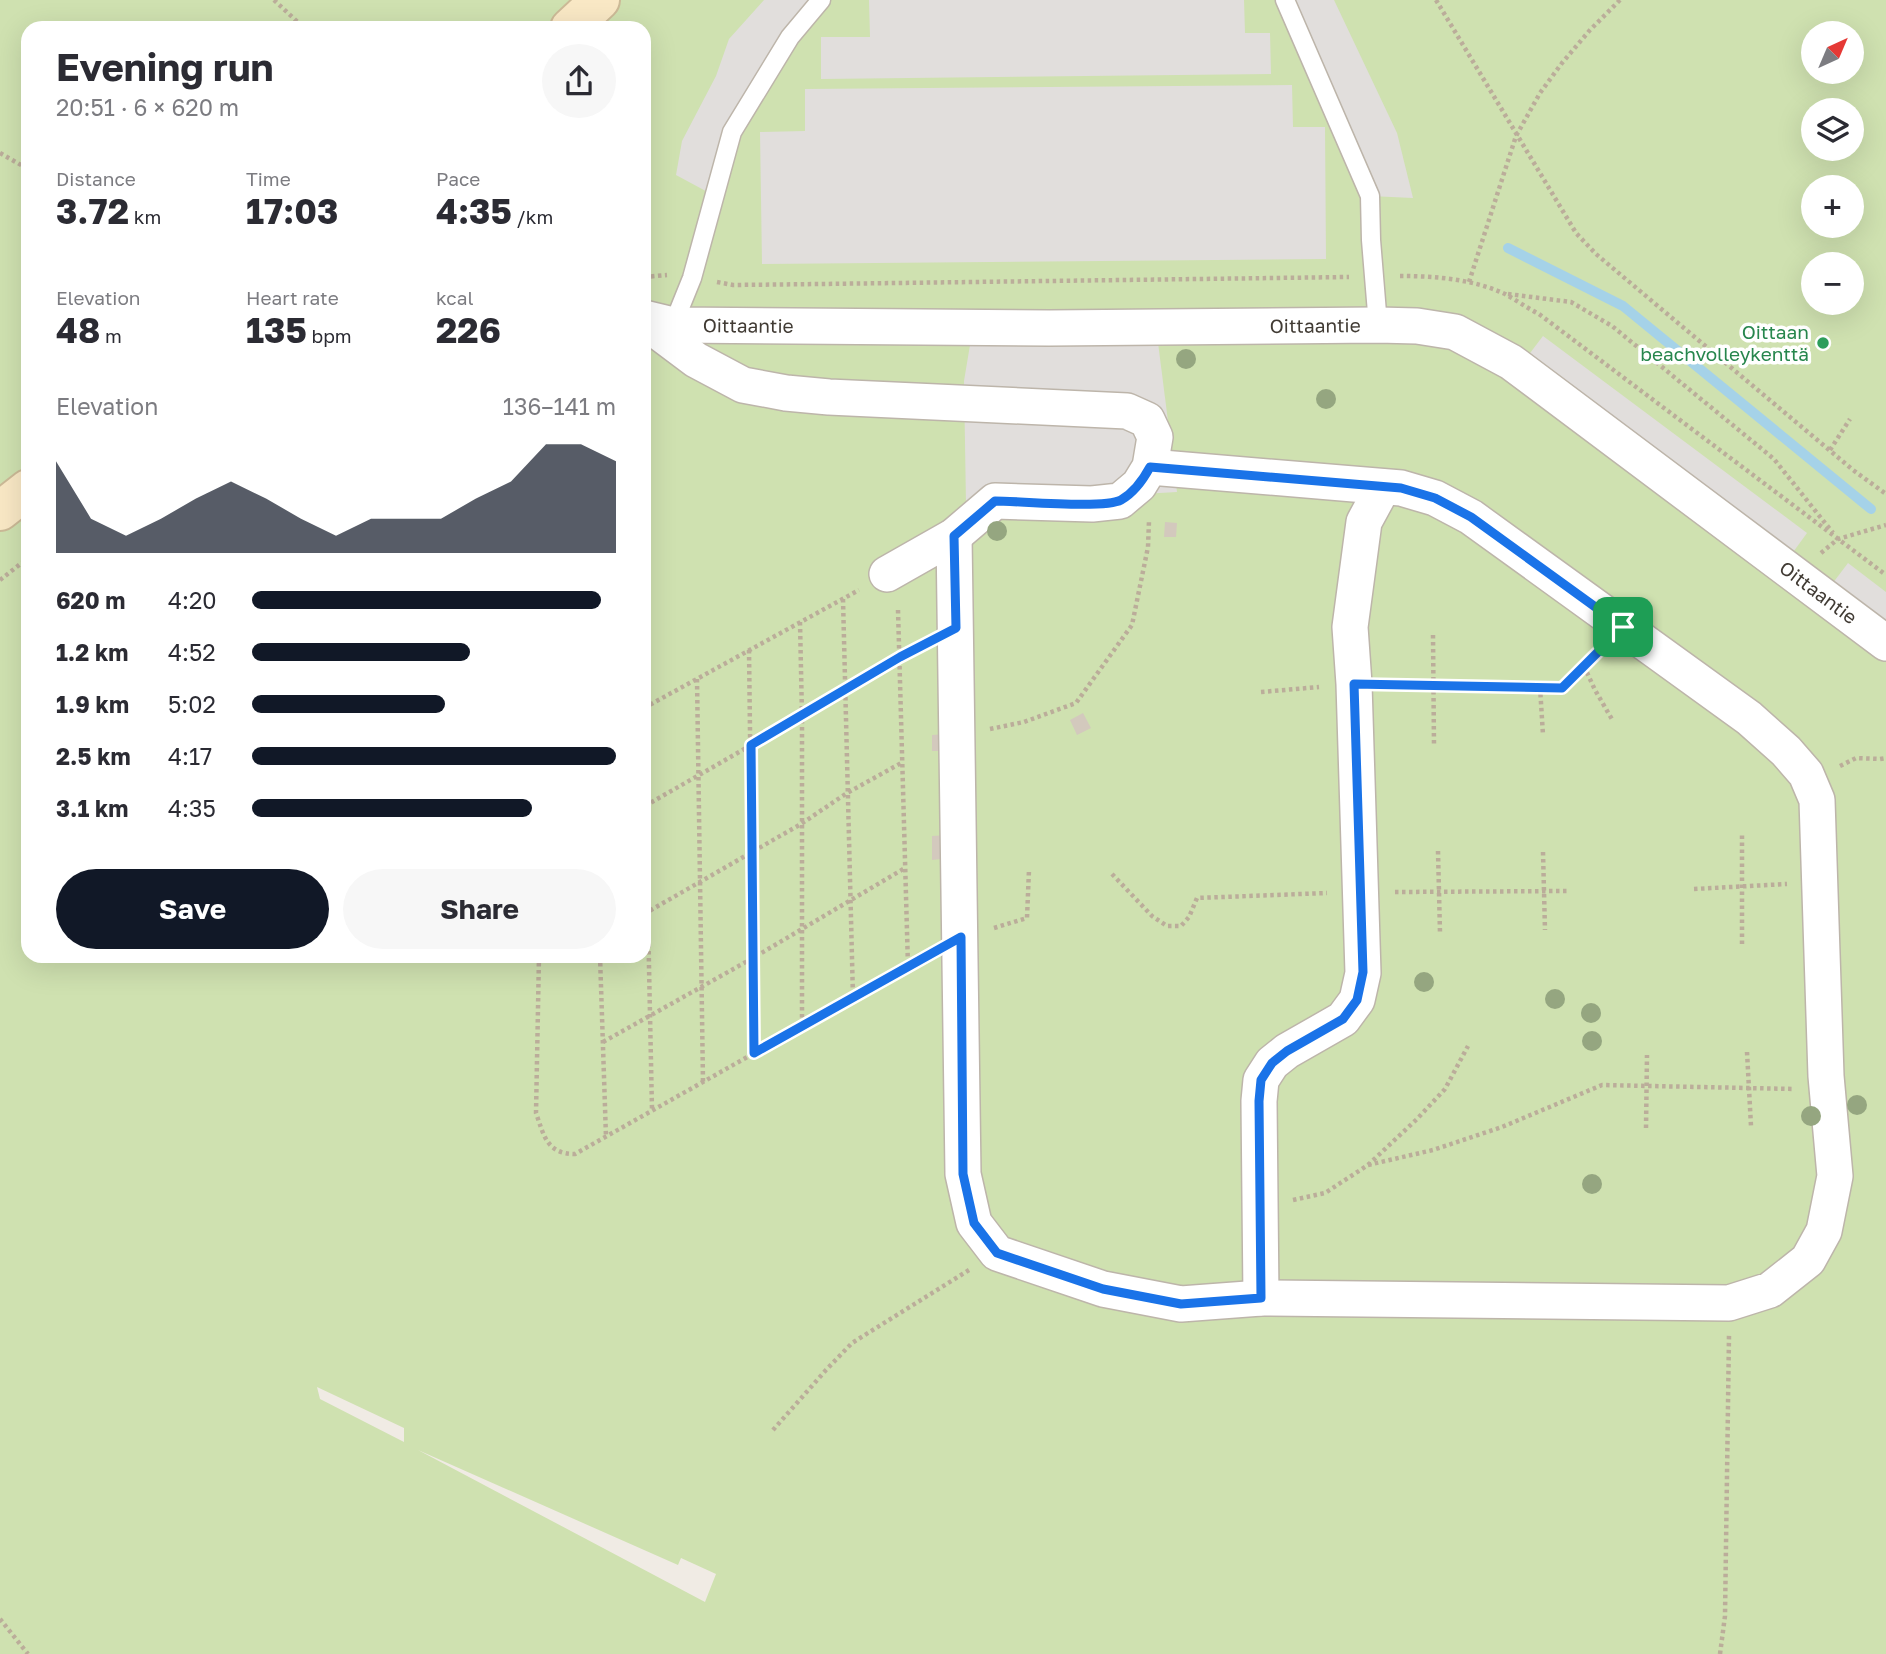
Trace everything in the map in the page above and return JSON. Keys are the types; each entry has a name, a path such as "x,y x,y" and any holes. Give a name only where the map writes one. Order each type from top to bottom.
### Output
{"main road":[{"path":"578,21 600,0"},
{"path":"0,511 21,494"}],"street":[{"name":"Oittaantie","path":"654,321 1036,328 1378,325 1417,326 1455,332 1511,362 1886,643"},
{"path":"654,321 696,360 743,385 829,397 1128,411 1147,420 1155,437 1150,467 1139,485 1120,501 1092,504 995,501 954,536 887,575"},
{"path":"954,536 963,1174 974,1223 997,1253 1103,1289 1181,1304 1261,1298 1729,1303 1770,1290 1808,1260 1824,1231 1835,1176 1827,1090 1817,800 1806,774 1786,751 1749,718 1471,517 1435,498 1401,488 1150,467"},
{"path":"1261,1298 1261,1080 1272,1063 1280,1057 1343,1019 1357,1000 1363,972 1350,627 1364,522 1383,487"}],"lane":[{"path":"654,321 692,278 732,132 790,37 821,0"},
{"path":"1285,0 1370,196 1378,325"}],"path":[{"path":"274,0 296,21"},
{"path":"1436,0 1576,233 1596,254 1886,494"},
{"path":"1469,282 1516,135 1540,93 1562,63 1620,0"},
{"path":"0,153 21,165"},
{"path":"651,276 670,274 733,285 1375,276 1425,276 1469,282 1504,294 1539,314 1886,575"},
{"path":"1504,294 1571,302 1612,326 1774,459 1838,539"},
{"path":"1830,450 1850,419"},
{"path":"958,736 1024,722 1076,703 1132,625 1148,547 1150,467"},
{"path":"1795,575 1838,539 1886,525"},
{"path":"0,580 21,564"},
{"path":"651,704 887,575"},
{"path":"843,599 853,998"},
{"path":"898,610 908,967"},
{"path":"800,622 802,1026"},
{"path":"1261,692 1354,684 1562,688 1623,627"},
{"path":"651,802 802,716 845,688 956,628"},
{"path":"1433,635 1434,746"},
{"path":"749,650 754,1053"},
{"path":"1584,666 1613,721"},
{"path":"697,679 703,1082"},
{"path":"1540,687 1543,735"},
{"path":"1812,788 1835,769 1856,758 1886,758"},
{"path":"651,910 903,762"},
{"path":"1742,834 1742,944"},
{"path":"1438,851 1440,933"},
{"path":"1543,852 1545,930"},
{"path":"603,1042 753,958 905,867"},
{"path":"539,963 536,1113 543,1133 554,1149 565,1154 575,1154 961,937 1027,918 1029,870"},
{"path":"1112,874 1152,916 1167,926 1181,926 1189,917 1197,898"},
{"path":"1694,889 1820,882"},
{"path":"600,963 606,1137"},
{"path":"648,963 652,1110"},
{"path":"1259,1199 1293,1200 1325,1193 1368,1165 1445,1089 1468,1046"},
{"path":"1747,1052 1751,1126"},
{"path":"1646,1128 1647,1055"},
{"path":"1368,1165 1433,1150 1502,1127 1602,1085 1827,1090"},
{"path":"773,1430 852,1343 997,1253"},
{"path":"1720,1654 1725,1616 1729,1303"},
{"path":"0,1619 28,1654"}],"green space":[{"path":"0,0 1886,0 1886,1654 0,1654","holes":["317,1387 404,1428 404,1442 320,1399","418,1450 678,1565 681,1558 716,1574 705,1602"]}],"shaded area":[{"path":"764,0 821,0 732,132 715,196 676,175 682,141 716,76 729,39"},
{"path":"869,0 1244,0 1245,33 1270,33 1271,74 821,79 821,37 870,37"},
{"path":"1285,0 1334,0 1397,133 1413,198 1370,196"},
{"path":"1292,85 1293,127 1325,127 1326,259 762,264 760,132 805,131 805,89"},
{"path":"973,327 1156,327 1177,492 966,504 964,381"},
{"path":"1543,336 1807,533 1783,566 1518,369"},
{"path":"1848,563 1886,592 1886,643 1823,596"}],"building":[{"path":"1165,522 1177,523 1176,537 1164,537"},
{"path":"1083,713 1091,728 1077,735 1070,720"},
{"path":"946,734 946,751 932,751 932,735"},
{"path":"949,835 950,858 932,860 932,836"}],"waterway":[{"path":"1508,248 1623,306 1871,509"}],"place":[{"name":"Oittaan beachvolleykenttä","path":"1823,343"}],"route":[{"path":"1150,467 1401,488 1435,498 1471,517 1623,627 1562,688 1354,684 1363,972 1357,1000 1343,1019 1287,1051 1272,1063 1261,1080 1261,1298 1181,1304 1103,1289 997,1253 974,1223 963,1174 961,937 754,1053 751,745 845,688 956,628 954,536 995,501 1092,504 1120,501 1139,485 1150,467"}]}
